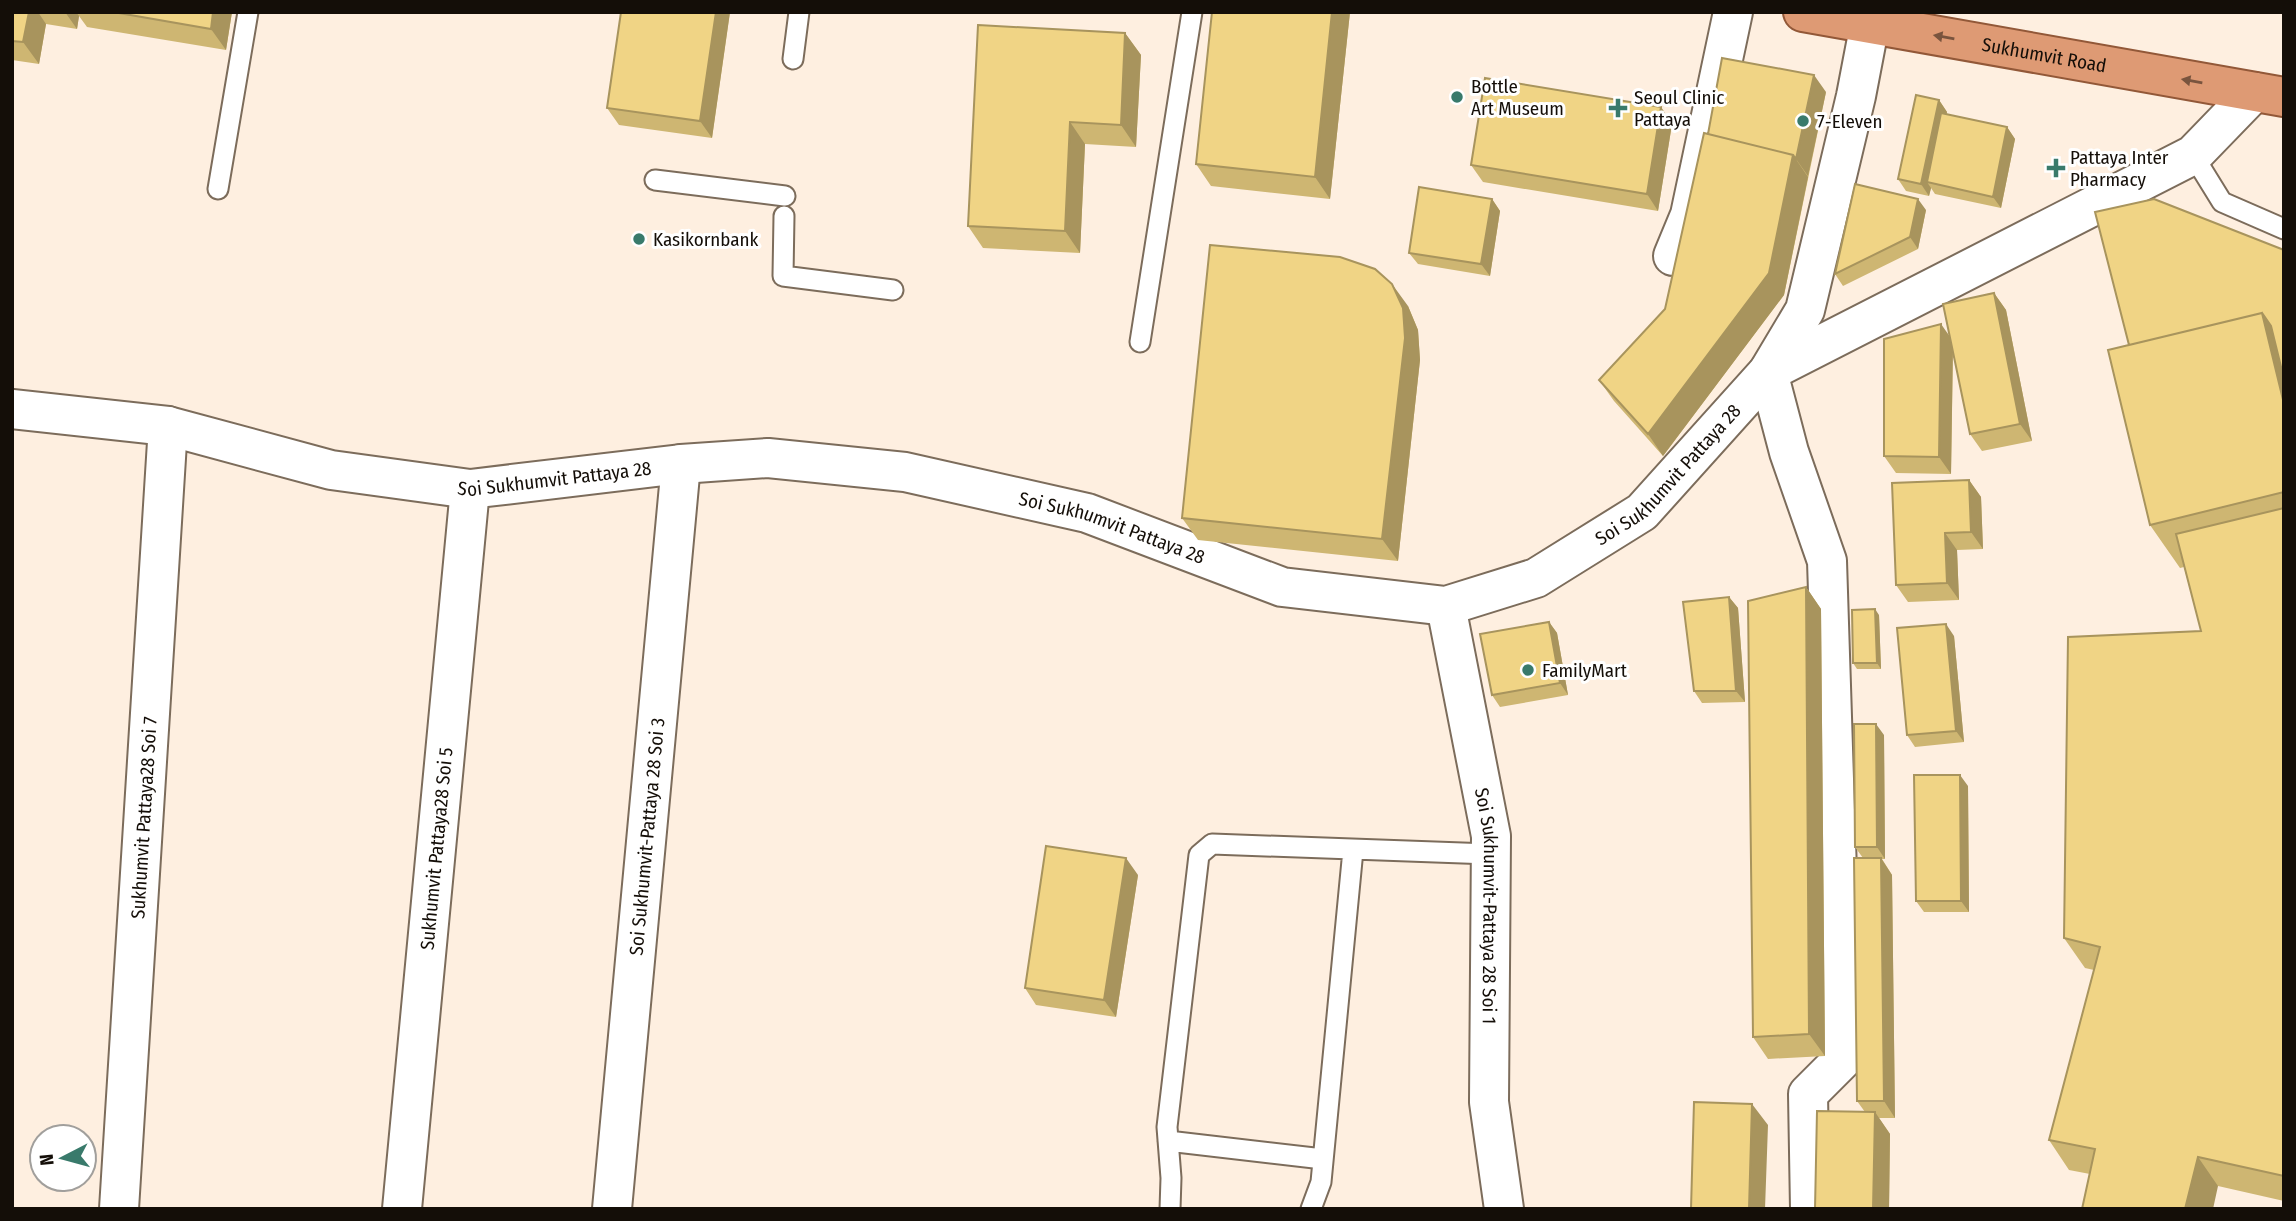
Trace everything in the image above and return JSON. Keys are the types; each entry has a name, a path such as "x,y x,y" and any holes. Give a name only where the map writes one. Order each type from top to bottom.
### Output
{"highway":[{"name":"Sukhumvit Road","path":"1803,12 2269,95"}],"street":[{"path":"1673,256 1690,215 1733,12"},
{"name":"Soi Sukhumvit Pattaya 28","path":"12,409 168,426 331,470 470,489 681,464 768,458 905,472 1087,513 1282,587 1446,606 1536,578 1642,512 1768,372 1805,310 1856,96 1870,23"},
{"path":"1810,1209 1808,1094 1843,1059 1827,561 1788,452 1768,372 2193,155 2269,95"},
{"name":"Sukhumvit Pattaya28 Soi 7","path":"119,1209 168,426"},
{"name":"Soi Sukhumvit-Pattaya 28 Soi 3","path":"612,1209 681,464"},
{"name":"Sukhumvit Pattaya28 Soi 5","path":"402,1209 470,489"},
{"name":"Soi Sukhumvit-Pattaya 28 Soi 1","path":"1446,606 1491,836 1489,1102 1504,1209"}],"lane":[{"path":"218,190 248,12"},
{"path":"793,59 799,12"},
{"path":"1140,342 1192,12"},
{"path":"2193,155 2222,202 2284,229"},
{"path":"655,180 785,196"},
{"path":"784,216 783,276 893,290"},
{"path":"1170,1209 1171,1178 1167,1127 1199,855 1212,844 1490,854"},
{"path":"1311,1209 1321,1182 1353,850"},
{"path":"1168,1141 1323,1159"}],"building":[{"path":"12,12 29,12 23,42 12,41"},
{"path":"113,12 213,12 211,29"},
{"path":"621,12 716,12 700,121 607,108"},
{"path":"1212,12 1332,12 1315,177 1196,164"},
{"path":"978,25 1125,33 1121,125 1070,122 1065,231 968,226"},
{"path":"1722,58 1814,75 1796,159 1793,155 1708,134"},
{"path":"1485,78 1661,107 1647,194 1471,165"},
{"path":"1916,95 1939,100 1921,184 1898,179"},
{"path":"1941,113 2007,127 1993,197 1927,182"},
{"path":"1704,133 1793,155 1769,273 1648,434 1599,380 1665,309"},
{"path":"1855,184 1918,199 1910,237 1835,274"},
{"path":"1419,187 1492,199 1481,264 1409,253"},
{"path":"2154,199 2284,250 2284,379 2271,326 2262,313 2129,345 2095,212"},
{"path":"1210,245 1340,257 1375,269 1392,284 1403,308 1405,338 1382,539 1182,518"},
{"path":"1994,293 2020,424 1970,434 1943,304"},
{"path":"2262,313 2284,404 2284,492 2150,525 2108,350"},
{"path":"1941,324 1939,457 1884,456 1884,339"},
{"path":"1969,480 1971,532 1945,533 1947,583 1896,585 1892,483"},
{"path":"2284,508 2284,1176 2198,1157 2185,1209 2082,1209 2095,1149 2049,1140 2100,947 2064,938 2068,637 2201,631 2176,534"},
{"path":"1806,587 1809,1034 1753,1037 1748,601"},
{"path":"1729,597 1736,691 1694,691 1683,602"},
{"path":"1875,609 1877,663 1853,663 1852,610"},
{"name":"FamilyMart","path":"1549,622 1560,683 1492,695 1480,634"},
{"path":"1946,624 1956,731 1907,735 1897,628"},
{"path":"1854,724 1876,724 1877,847 1855,847"},
{"path":"1914,775 1960,775 1961,901 1916,901"},
{"path":"1046,846 1126,858 1104,1000 1025,988"},
{"path":"1854,858 1881,858 1884,1101 1857,1101"},
{"path":"1694,1102 1752,1104 1749,1209 1691,1209"},
{"path":"1817,1111 1875,1112 1873,1209 1815,1209"}],"place":[{"name":"Bottle Art Museum","path":"1457,97"},
{"name":"Seoul Clinic Pattaya","path":"1618,108"},
{"name":"7-Eleven","path":"1803,121"},
{"name":"Pattaya Inter Pharmacy","path":"2056,168"},
{"name":"Kasikornbank","path":"639,239"},
{"name":"FamilyMart","path":"1528,670"}]}
